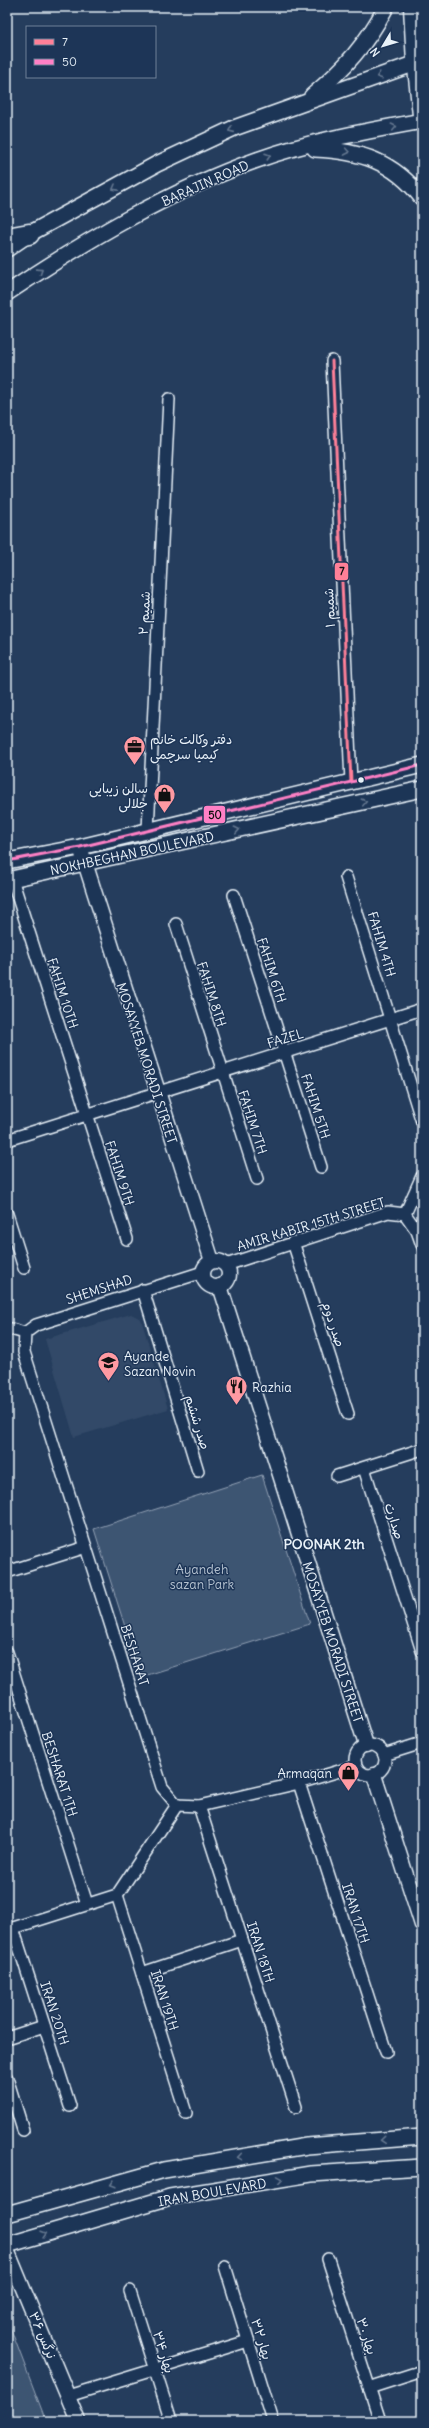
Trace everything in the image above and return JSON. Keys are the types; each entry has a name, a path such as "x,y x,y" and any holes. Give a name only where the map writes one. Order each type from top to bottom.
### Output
{"highway":[{"path":"413,7 419,62"},
{"path":"7,238 29,234"}],"main road":[{"path":"306,101 343,70 373,32 386,7"},
{"path":"7,249 29,234 157,164 234,128 306,101 419,62 422,120"},
{"name":"BARAJIN ROAD","path":"7,292 55,261 173,196 256,160 294,148 422,120"},
{"path":"294,148 338,150 359,154 379,162 398,173 422,198"},
{"name":"NOKHBEGHAN BOULEVARD","path":"7,861 80,846 422,766"},
{"name":"NOKHBEGHAN BOULEVARD","path":"9,879 422,789"},
{"path":"7,2214 164,2170 307,2146 418,2136"},
{"name":"IRAN BOULEVARD","path":"7,2245 170,2197 311,2174 422,2167"}],"street":[{"name":"شمیم ۱","path":"332,361 351,782"},
{"name":"شمیم ۲","path":"148,830 169,399"},
{"name":"MOSAYYEB MORADI STREET","path":"80,846 83,863 157,1093 208,1267"},
{"name":"FAHIM 4TH","path":"346,877 422,1122"},
{"name":"FAHIM 10TH","path":"9,879 87,1115"},
{"name":"FAHIM 6TH","path":"234,895 284,1053"},
{"name":"FAHIM 8TH","path":"176,924 223,1072"},
{"name":"FAZEL","path":"7,1140 422,1009"},
{"name":"FAHIM 5TH","path":"284,1053 320,1167"},
{"name":"FAHIM 7TH","path":"223,1072 257,1179"},
{"name":"FAHIM 9TH","path":"87,1115 126,1239"},
{"path":"422,1176 405,1214 417,1231 422,1245"},
{"name":"AMIR KABIR 15TH STREET","path":"226,1265 388,1212 405,1214"},
{"path":"7,1214 24,1268"},
{"name":"صدر دوم","path":"293,1242 348,1414"},
{"path":"222,1262 226,1265 229,1275 224,1284 220,1286 210,1285 206,1282 208,1267 222,1262"},
{"name":"SHEMSHAD","path":"24,1333 36,1325 208,1267"},
{"name":"MOSAYYEB MORADI STREET","path":"220,1286 366,1745"},
{"name":"صدر ششم","path":"143,1290 198,1471"},
{"path":"7,1328 24,1333"},
{"name":"BESHARAT","path":"24,1333 24,1352 162,1787 177,1805"},
{"path":"338,1476 422,1449"},
{"name":"صدارت","path":"364,1468 422,1651"},
{"path":"7,1572 86,1547"},
{"name":"BESHARAT 1TH","path":"7,1652 87,1904"},
{"path":"384,1755 422,1743"},
{"path":"366,1745 377,1747 384,1755 383,1767 374,1775 360,1772 356,1766 356,1753 366,1745"},
{"path":"10,1929 117,1895 177,1805 199,1806 299,1783 356,1766"},
{"path":"374,1775 422,1926"},
{"name":"IRAN 17TH","path":"299,1783 386,2052"},
{"name":"IRAN 18TH","path":"199,1806 296,2107"},
{"name":"IRAN 19TH","path":"117,1895 186,2113"},
{"name":"IRAN 20TH","path":"10,1929 70,2106"},
{"path":"142,1973 242,1940"},
{"path":"7,2038 44,2026"},
{"path":"7,2078 23,2130"},
{"name":"نرگس ۳۶","path":"7,2250 78,2421"},
{"name":"بهار ۳۰","path":"328,2259 380,2421"},
{"name":"بهار ۳۲","path":"225,2266 273,2421"},
{"name":"بهار ۳۴","path":"130,2291 171,2421"},
{"path":"68,2396 248,2341"},
{"path":"369,2388 422,2371"}],"shaded area":[{"name":"Ayande Sazan Novin","path":"131,1314 141,1319 168,1409 74,1437 45,1339"}],"green space":[{"name":"Ayandeh sazan Park","path":"262,1475 310,1624 141,1677 94,1529"},
{"path":"7,2319 46,2421 7,2421"}],"transit line":[{"name":"7","path":"332,361 351,782"},
{"name":"50","path":"7,861 80,847 422,765"}],"place":[{"name":"دفتر وکالت خانم کیمیا سرچمی","path":"135,766"},
{"name":"سالن زیبایی جلالی","path":"164,814"},
{"name":"Ayande Sazan Novin","path":"109,1382"},
{"name":"Razhia","path":"237,1406"},
{"name":"Armaqan","path":"348,1792"}],"district":[{"name":"POONAK 2th","path":"324,1544"}]}
